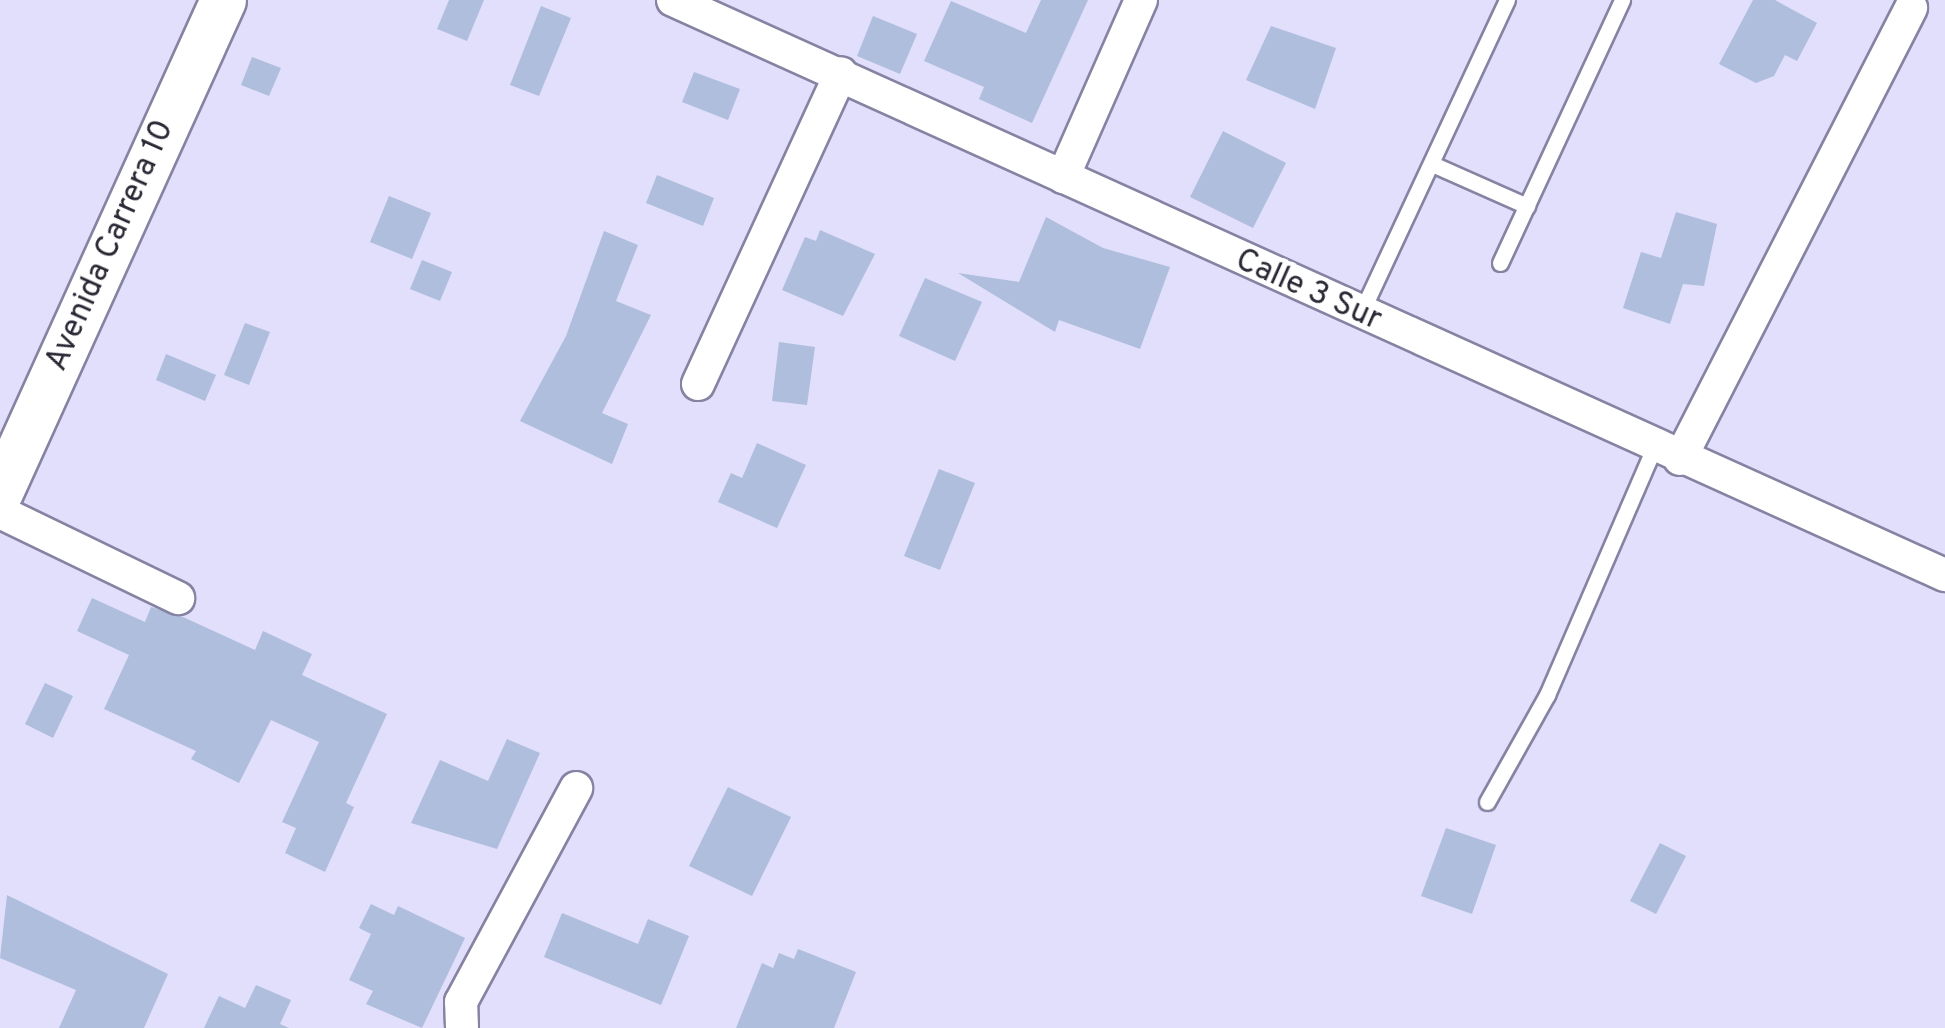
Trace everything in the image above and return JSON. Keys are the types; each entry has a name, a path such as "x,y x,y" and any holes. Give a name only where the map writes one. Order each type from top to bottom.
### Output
{"street":[{"name":"Avenida Carrera 10","path":"0,492 223,0"},
{"name":"Calle 3 Sur","path":"673,0 841,73 1667,453 1945,575"},
{"path":"1063,177 1140,0"},
{"path":"1667,453 1911,8"},
{"path":"698,384 841,73"},
{"path":"0,512 178,598"},
{"path":"462,1028 461,1002 576,788"}],"lane":[{"path":"1360,314 1507,0"},
{"path":"1500,263 1622,0"},
{"path":"1432,164 1527,206"},
{"path":"1487,802 1547,695 1667,453"}],"building":[{"path":"449,0 484,0 467,41 437,29"},
{"path":"1041,0 1088,0 1032,123 979,99 984,87 924,61 951,1 1026,33"},
{"path":"1753,0 1775,0 1817,23 1797,61 1785,55 1774,76 1756,83 1719,64"},
{"path":"541,6 571,18 539,96 510,85"},
{"path":"873,16 917,34 900,74 857,56"},
{"path":"1271,26 1336,48 1315,109 1246,80"},
{"path":"252,57 281,68 269,96 241,85"},
{"path":"694,72 740,89 728,120 682,102"},
{"path":"1223,131 1286,163 1253,228 1190,197"},
{"path":"657,175 714,198 703,226 646,203"},
{"path":"389,196 431,213 412,259 370,242"},
{"path":"1676,212 1717,224 1704,286 1683,284 1670,324 1623,308 1641,252 1661,258"},
{"path":"1046,217 1103,248 1170,267 1140,349 1059,320 1055,332 958,273 1019,282"},
{"path":"820,230 875,254 843,316 782,290 805,237 816,241"},
{"path":"604,231 638,245 616,301 651,315 602,413 628,424 612,464 520,421 566,336"},
{"path":"422,260 452,272 440,301 410,289"},
{"path":"925,278 982,302 955,361 899,336"},
{"path":"245,323 270,332 249,385 224,375"},
{"path":"779,342 815,347 807,405 772,401"},
{"path":"166,354 216,375 205,401 156,380"},
{"path":"757,443 806,465 777,528 718,502 731,473 742,478"},
{"path":"939,469 975,483 940,570 904,556"},
{"path":"92,598 145,622 151,607 183,617 255,650 263,631 312,654 302,675 387,714 346,803 354,807 325,872 285,853 296,828 282,822 319,742 271,720 239,783 191,759 196,751 104,709 129,655 77,631"},
{"path":"45,683 73,696 53,738 25,724"},
{"path":"507,739 540,753 497,849 411,823 440,760 488,781"},
{"path":"728,787 791,817 752,896 689,866"},
{"path":"1446,828 1496,845 1472,914 1421,896"},
{"path":"1660,843 1686,856 1656,914 1630,901"},
{"path":"7,895 168,974 144,1028 59,1028 76,990 0,958"},
{"path":"371,904 394,915 398,906 465,938 422,1028 366,1004 373,991 349,980 371,934 359,928"},
{"path":"562,913 638,944 648,919 689,936 661,1005 544,957"},
{"path":"798,949 856,972 834,1028 736,1028 762,963 773,968 779,953 794,959"},
{"path":"256,985 291,1000 280,1024 289,1028 204,1028 219,996 245,1008"}]}
